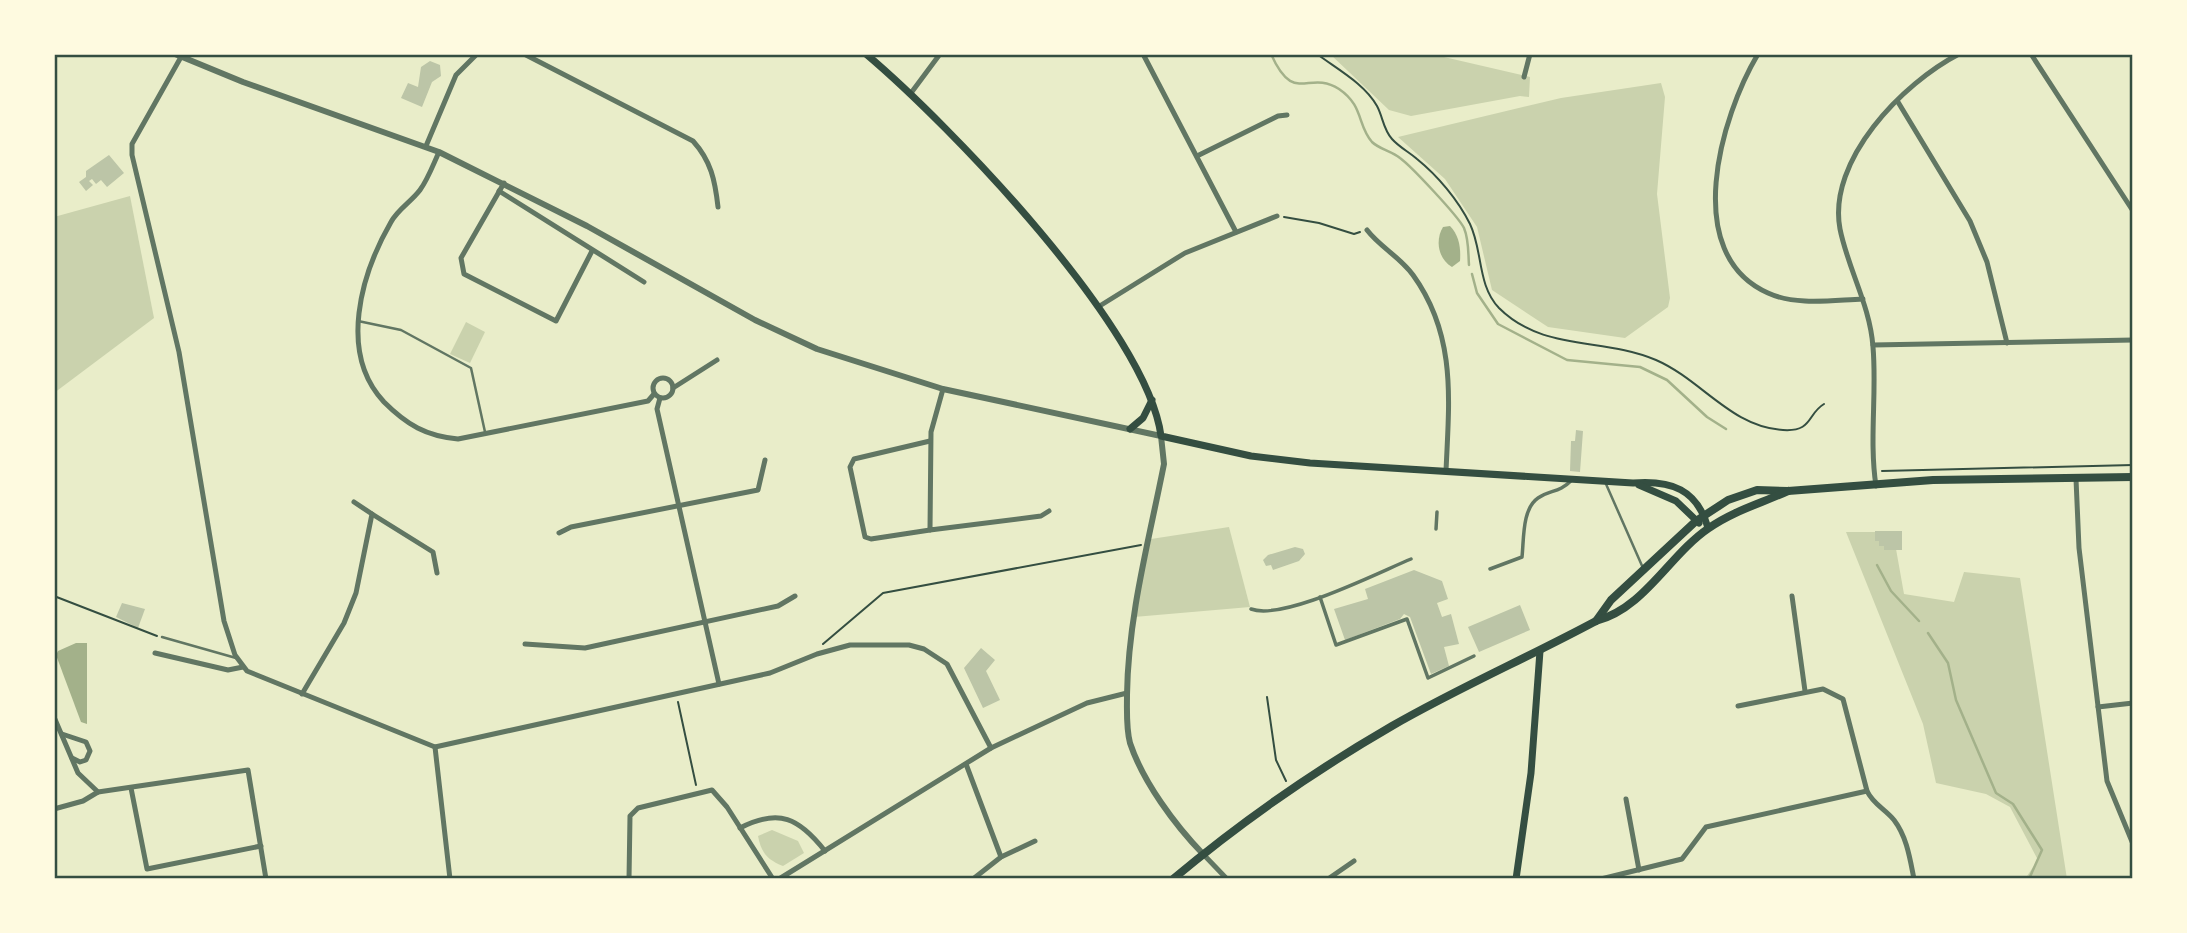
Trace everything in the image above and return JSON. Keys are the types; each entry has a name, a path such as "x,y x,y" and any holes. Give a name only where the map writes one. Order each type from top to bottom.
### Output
{"main road":[{"path":"866,54 911,93 1021,212 1098,307 1152,399 1161,436 1265,458 1633,483 1654,481 1682,490 1698,502 1708,528"},
{"path":"1130,429 1143,418 1152,399"},
{"path":"1596,621 1611,600 1696,521 1728,500 1757,490 1772,488 1788,491 1933,480 2133,477"},
{"path":"1633,483 1676,501 1696,521 1708,528"},
{"path":"1173,879 1203,854 1292,791 1392,726 1596,621 1612,616 1632,602 1708,528 1750,506 1788,491"},
{"path":"1516,879 1533,749 1540,650"}],"street":[{"path":"426,146 456,75 477,54"},
{"path":"524,54 692,141 704,153 713,173 718,207"},
{"path":"911,93 940,54"},
{"path":"1143,54 1236,232"},
{"path":"1524,76 1530,54"},
{"path":"1758,54 1732,104 1723,140 1716,184 1716,220 1723,249 1741,276 1768,294 1801,301 1863,299"},
{"path":"1876,485 1873,345 1863,299 1840,231 1840,190 1853,158 1898,102 1942,63 1959,54"},
{"path":"2031,54 2133,211"},
{"path":"991,748 953,674 936,655 909,645 850,645 817,654 770,673 435,747 257,677 243,667 237,658 217,587 200,465 179,352 131,149 178,56 426,146 504,183 786,335 859,365 943,389 1161,436 1164,464 1131,630 1127,693 1128,731 1133,750 1149,781 1187,838 1227,879"},
{"path":"1898,102 1970,221 1987,262 2002,310 2007,343"},
{"path":"1197,156 1278,116 1287,116"},
{"path":"439,152 419,191 401,209 387,229 371,267 359,306 359,351 364,372 377,394 411,426 433,437 458,439 648,401 657,396 671,394 671,382 662,377 653,383 657,396 657,409 719,684"},
{"path":"504,183 461,258 464,274 556,321 592,251"},
{"path":"499,191 644,282"},
{"path":"1098,307 1176,258 1277,216"},
{"path":"1367,230 1413,276 1438,325 1451,392 1446,471"},
{"path":"1873,345 2133,340"},
{"path":"673,388 717,360"},
{"path":"930,530 930,441 943,389"},
{"path":"930,441 854,459 850,467 865,537 871,539 1041,516 1049,511"},
{"path":"559,533 571,527 758,490 765,460"},
{"path":"1490,569 1522,557 1528,509 1539,497 1561,491 1573,479"},
{"path":"2076,479 2079,548 2107,781 2131,829 2133,844"},
{"path":"354,502 433,552 438,573"},
{"path":"1436,529 1437,512"},
{"path":"302,694 344,623 356,593 372,514"},
{"path":"1251,609 1265,614 1320,597 1411,559"},
{"path":"525,644 585,648 778,606 795,596"},
{"path":"1792,596 1805,691"},
{"path":"1320,597 1336,645 1407,619 1428,678 1474,656"},
{"path":"155,653 228,670 243,667"},
{"path":"1738,706 1823,689 1843,699 1867,791 1872,800 1894,820 1905,840 1914,879"},
{"path":"779,879 991,748 1087,703 1127,693"},
{"path":"2098,707 2133,703"},
{"path":"54,717 78,773 98,792"},
{"path":"62,734 86,742 90,751 86,760 80,762 72,758"},
{"path":"435,747 450,879"},
{"path":"966,764 1001,858"},
{"path":"54,809 83,801 98,792 248,770 266,879"},
{"path":"131,788 147,869 261,846"},
{"path":"629,879 630,816 639,808 712,790 717,793 773,879"},
{"path":"1601,879 1682,859 1706,827 1867,791"},
{"path":"1626,799 1639,870"},
{"path":"740,828 757,820 783,818 807,829 825,852"},
{"path":"973,879 1001,858 1035,841"},
{"path":"1328,879 1354,860"}],"lane":[{"path":"358,321 401,330 471,368 485,433"},
{"path":"1604,481 1612,492 1644,571"},
{"path":"162,637 237,658"}],"path":[{"path":"1317,54 1366,92 1377,106 1390,136 1434,176 1459,205 1477,242 1489,295 1519,325 1563,342 1632,351 1660,362 1719,401 1733,415 1764,428 1786,431 1801,428 1809,424 1824,404"},
{"path":"1277,216 1319,223 1354,234 1367,230"},
{"path":"1874,471 2133,464"},
{"path":"817,654 824,643 883,593 1148,543"},
{"path":"54,596 162,637"},
{"path":"676,694 698,793"},
{"path":"1267,697 1276,760 1292,791"}],"shaded area":[{"path":"1330,54 1431,54 1530,77 1529,97 1520,96 1411,116 1389,110"},
{"path":"1661,83 1665,97 1657,194 1670,298 1668,307 1625,338 1548,327 1492,290 1477,227 1445,179 1398,137 1561,98"},
{"path":"130,196 154,318 54,393 54,217"},
{"path":"1450,226 1460,251 1460,261 1452,267 1447,264 1439,249 1443,227"},
{"path":"466,322 485,332 470,363 450,354"},
{"path":"1229,527 1250,607 1134,617 1151,539"},
{"path":"1846,532 1893,532 1904,594 1954,602 1964,572 2020,578 2067,879 2025,879 2038,860 2010,807 1986,794 1936,783 1923,724"},
{"path":"76,643 87,643 87,724 81,722 56,655 58,651"},
{"path":"772,830 798,841 804,853 783,866 773,861 763,851 758,836"}],"building":[{"path":"430,61 440,65 441,76 432,82 422,107 401,98 408,83 418,87 421,67"},
{"path":"109,155 124,173 107,187 101,180 96,184 92,179 89,181 93,185 86,191 79,182 86,177 86,171"},
{"path":"1576,430 1583,431 1580,472 1570,471 1571,441 1575,441"},
{"path":"1875,531 1902,531 1902,550 1884,550 1884,546 1879,546 1879,541 1875,541"},
{"path":"1295,547 1303,549 1305,554 1299,561 1273,570 1271,565 1266,566 1263,560 1268,555"},
{"path":"1414,570 1442,581 1448,599 1437,603 1442,617 1451,614 1459,644 1444,647 1449,666 1431,674 1410,617 1404,614 1400,619 1345,640 1334,609 1368,599 1365,589"},
{"path":"122,603 145,609 138,628 116,617"},
{"path":"1520,605 1530,630 1479,652 1468,627"},
{"path":"981,648 995,660 986,671 1000,700 983,708 964,668"}],"waterway":[{"path":"1271,54 1279,70 1294,83 1328,84 1347,95 1372,142 1406,163 1460,222 1467,237 1469,265"},
{"path":"1472,274 1477,293 1498,324 1567,360 1640,367 1667,380 1707,417 1726,429"},
{"path":"1877,565 1891,591 1919,621"},
{"path":"1928,633 1948,663 1956,700 1996,793 2013,804 2042,850 2029,879"}]}
